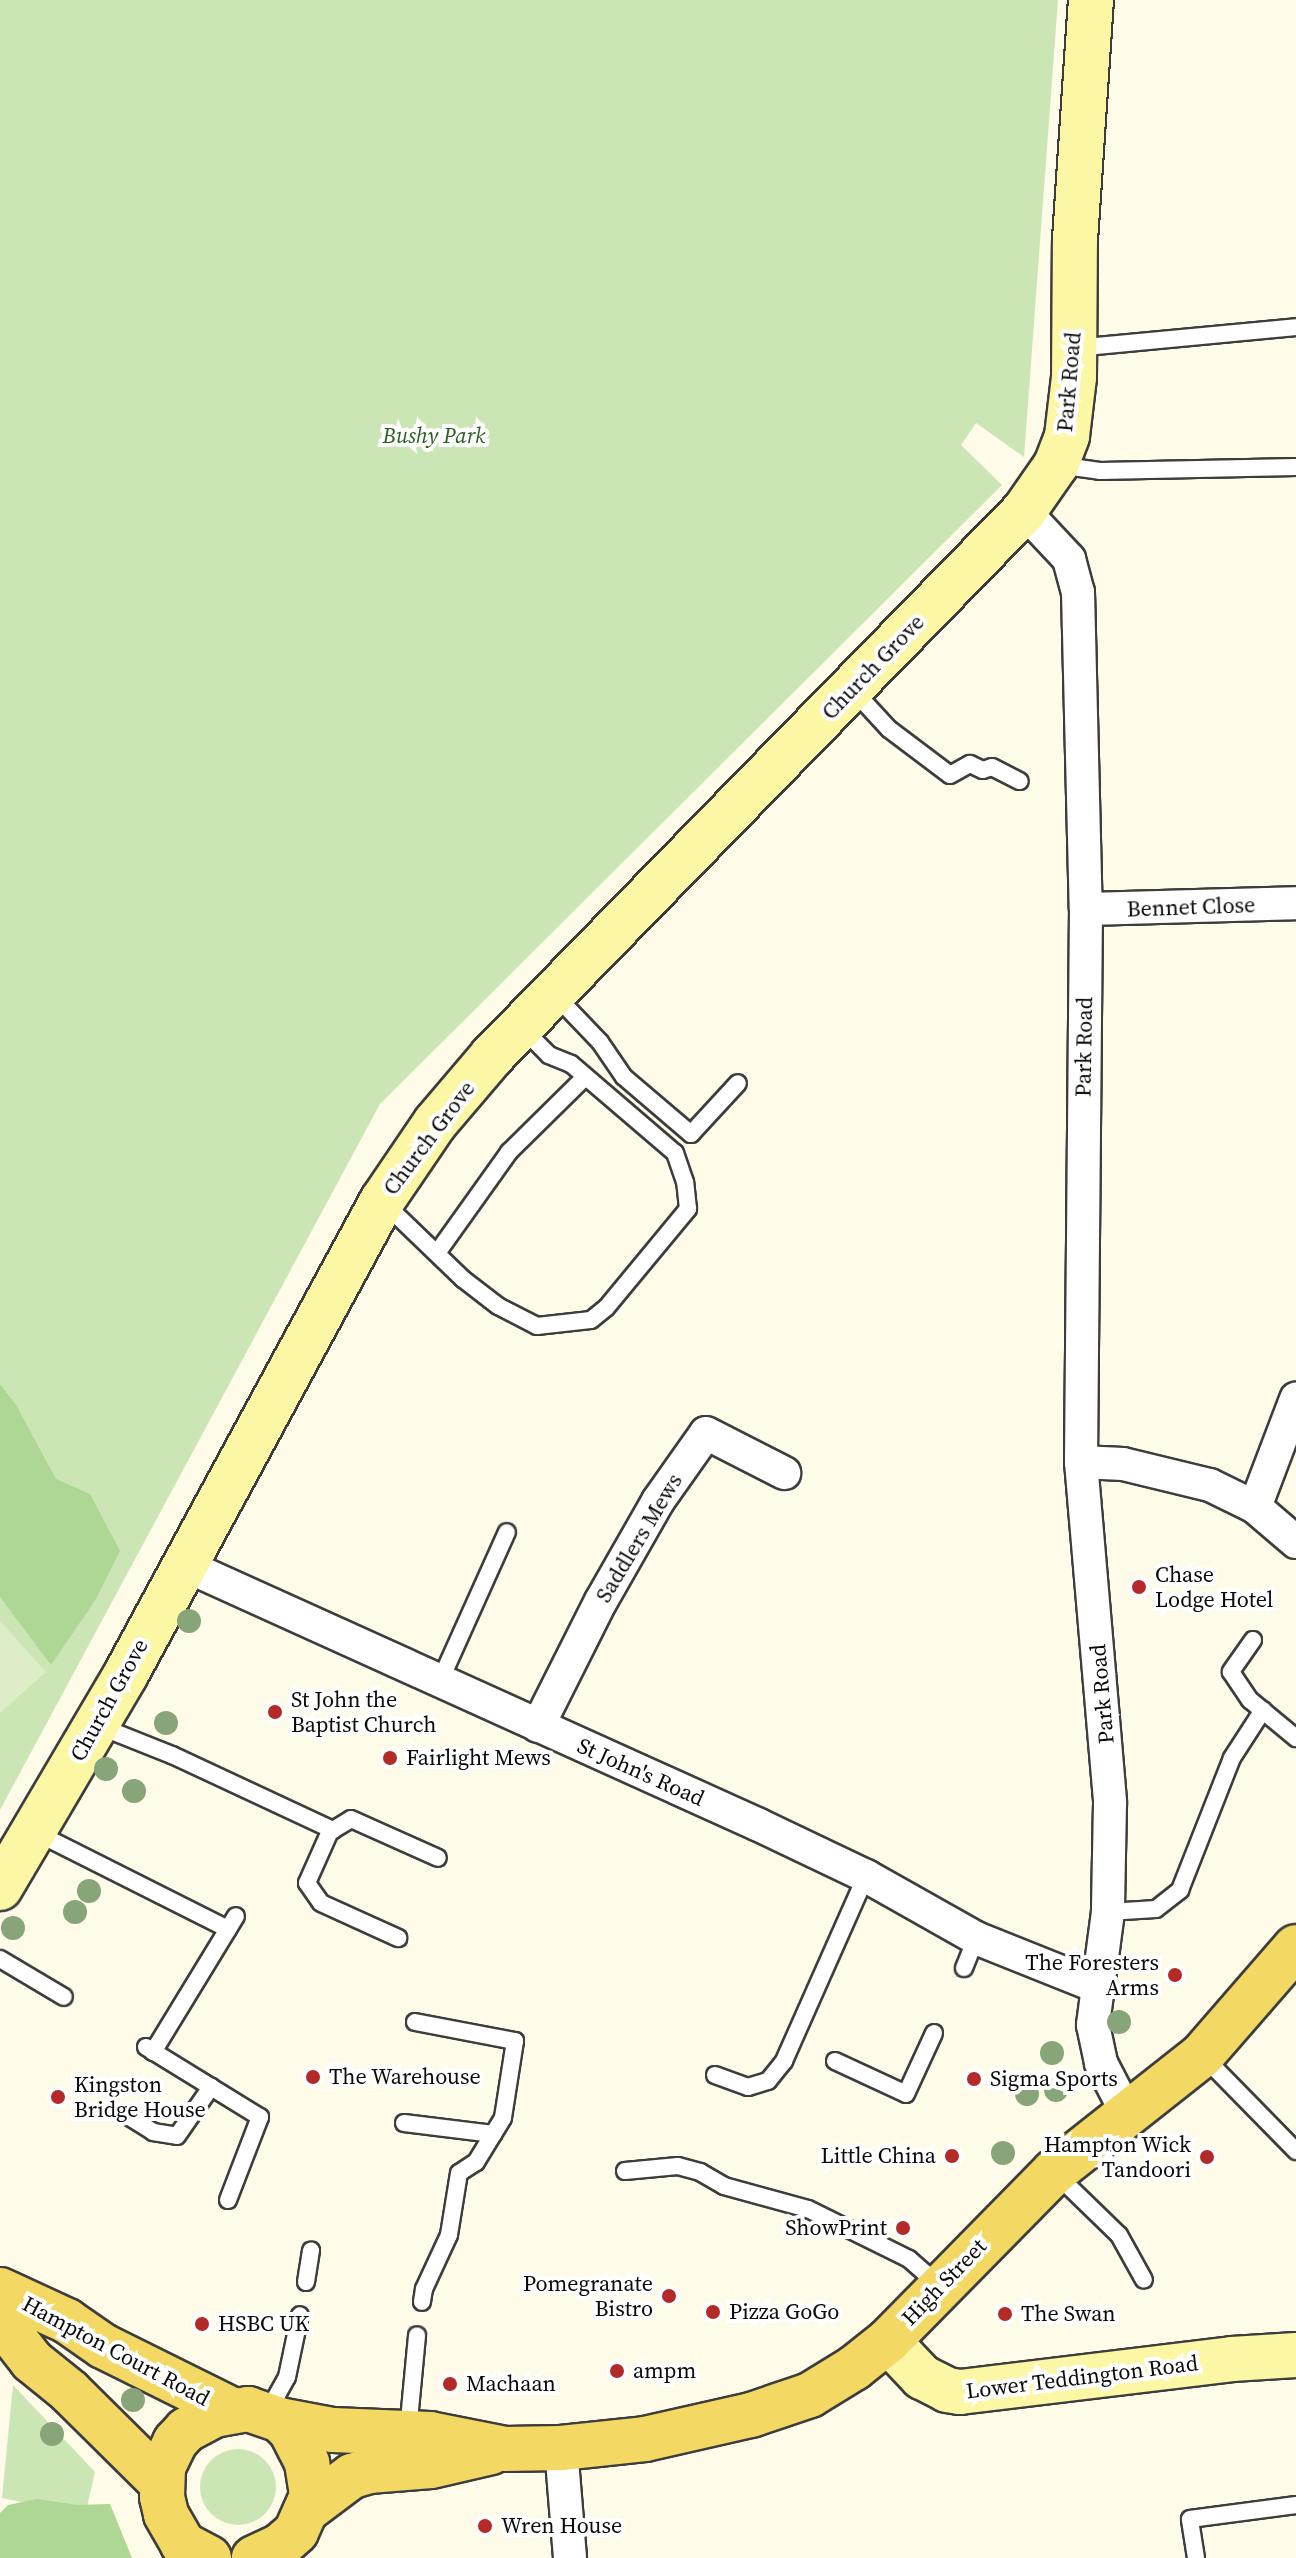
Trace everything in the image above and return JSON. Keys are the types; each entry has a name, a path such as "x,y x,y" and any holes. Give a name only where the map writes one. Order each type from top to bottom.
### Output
{"main road":[{"name":"Park Road","path":"1024,511 1056,465 1067,436 1074,349 1075,240 1091,0"},
{"name":"Church Grove","path":"0,1888 97,1725 382,1201 435,1123 521,1027 1024,511"},
{"name":"High Street","path":"260,2415 408,2450 561,2448 645,2439 788,2404 834,2382 888,2341 1054,2172 1202,2055 1296,1947"},
{"name":"Hampton Court Road","path":"0,2290 67,2321 103,2346 260,2415"},
{"name":"Hampton Court Road","path":"0,2320 32,2361 69,2391 161,2482"},
{"name":"Lower Teddington Road","path":"888,2341 922,2377 947,2390 960,2392 1232,2359 1296,2355"},
{"path":"194,2553 166,2514 161,2482 169,2455 186,2430 214,2415 260,2415 301,2445 312,2496 309,2508"},
{"name":"High Street","path":"270,2554 296,2532 309,2508 352,2476 369,2471 408,2450"}],"street":[{"name":"Park Road","path":"1024,511 1069,559 1078,592 1086,909 1081,1462 1108,1767 1108,1912 1096,1986 1095,2044 1110,2086 1128,2115"},
{"name":"Bennet Close","path":"1086,909 1296,903"},
{"path":"1255,1507 1296,1399"},
{"name":"Saddlers Mews","path":"538,1726 629,1551 658,1501 706,1433 784,1473"},
{"path":"1081,1462 1123,1464 1210,1485 1255,1507 1296,1542"},
{"name":"St John's Road","path":"182,1564 866,1876 976,1938 1096,1986"},
{"path":"561,2448 570,2558"}],"lane":[{"path":"1074,349 1296,327"},
{"path":"1056,465 1100,471 1296,467"},
{"path":"852,689 889,729 950,775 970,764 983,770 992,767 1020,781"},
{"path":"554,994 600,1042 624,1077 691,1134 738,1083"},
{"path":"382,1201 463,1279 498,1306 537,1326 591,1320 606,1308 688,1209 685,1182 675,1153 571,1064 549,1055 521,1027"},
{"path":"437,1253 509,1152 585,1077"},
{"path":"440,1681 507,1532"},
{"path":"1253,1640 1231,1672 1250,1700 1296,1738"},
{"path":"1108,1912 1156,1909 1180,1890 1232,1758 1263,1710"},
{"path":"97,1725 172,1755 331,1829"},
{"path":"398,1938 321,1903 307,1883 331,1829 351,1819 438,1858"},
{"path":"34,1831 232,1922 150,2050 260,2117 228,2200"},
{"path":"715,2075 748,2087 768,2081 784,2061 866,1876"},
{"path":"964,1968 976,1938"},
{"path":"0,1959 64,1997"},
{"path":"415,2022 515,2041 503,2118 476,2162 459,2173 449,2235 424,2289 422,2302"},
{"path":"835,2061 906,2094 934,2033"},
{"path":"1202,2055 1296,2151"},
{"path":"123,2113 153,2132 177,2136 211,2087"},
{"path":"404,2123 493,2134"},
{"path":"625,2171 678,2166 700,2172 724,2186 808,2209 909,2259 940,2286"},
{"path":"1054,2172 1119,2235 1144,2280"},
{"path":"306,2282 311,2250"},
{"path":"260,2415 287,2377 300,2315"},
{"path":"408,2450 417,2335"},
{"path":"1196,2558 1190,2519 1296,2505"}],"green space":[{"name":"Bushy Park","path":"0,0 1058,0 1024,457 976,423 961,445 1002,485 380,1104 0,1810"},
{"path":"0,1384 16,1405 56,1479 90,1494 120,1551 96,1599 51,1665 0,1597"},
{"path":"0,1621 46,1672 0,1713"},
{"path":"13,2385 95,2472 85,2515 2,2498"},
{"path":"246,2449 259,2455 270,2466 276,2487 274,2502 259,2519 246,2525 230,2525 217,2519 202,2502 200,2479 206,2466 223,2451"},
{"path":"37,2499 77,2505 110,2504 132,2558 0,2558 0,2513 8,2505"}],"place":[{"name":"Chase Lodge Hotel","path":"1139,1587"},
{"name":"St John the Baptist Church","path":"275,1712"},
{"name":"Fairlight Mews","path":"390,1758"},
{"name":"The Foresters Arms","path":"1175,1975"},
{"name":"The Warehouse","path":"313,2077"},
{"name":"Sigma Sports","path":"974,2079"},
{"name":"Kingston Bridge House","path":"58,2097"},
{"name":"Little China","path":"952,2156"},
{"name":"Hampton Wick Tandoori","path":"1207,2157"},
{"name":"ShowPrint","path":"903,2228"},
{"name":"Pomegranate Bistro","path":"669,2296"},
{"name":"Pizza GoGo","path":"713,2312"},
{"name":"The Swan","path":"1005,2314"},
{"name":"HSBC UK","path":"202,2324"},
{"name":"ampm","path":"617,2371"},
{"name":"Machaan","path":"450,2384"},
{"name":"Wren House","path":"485,2526"}]}
